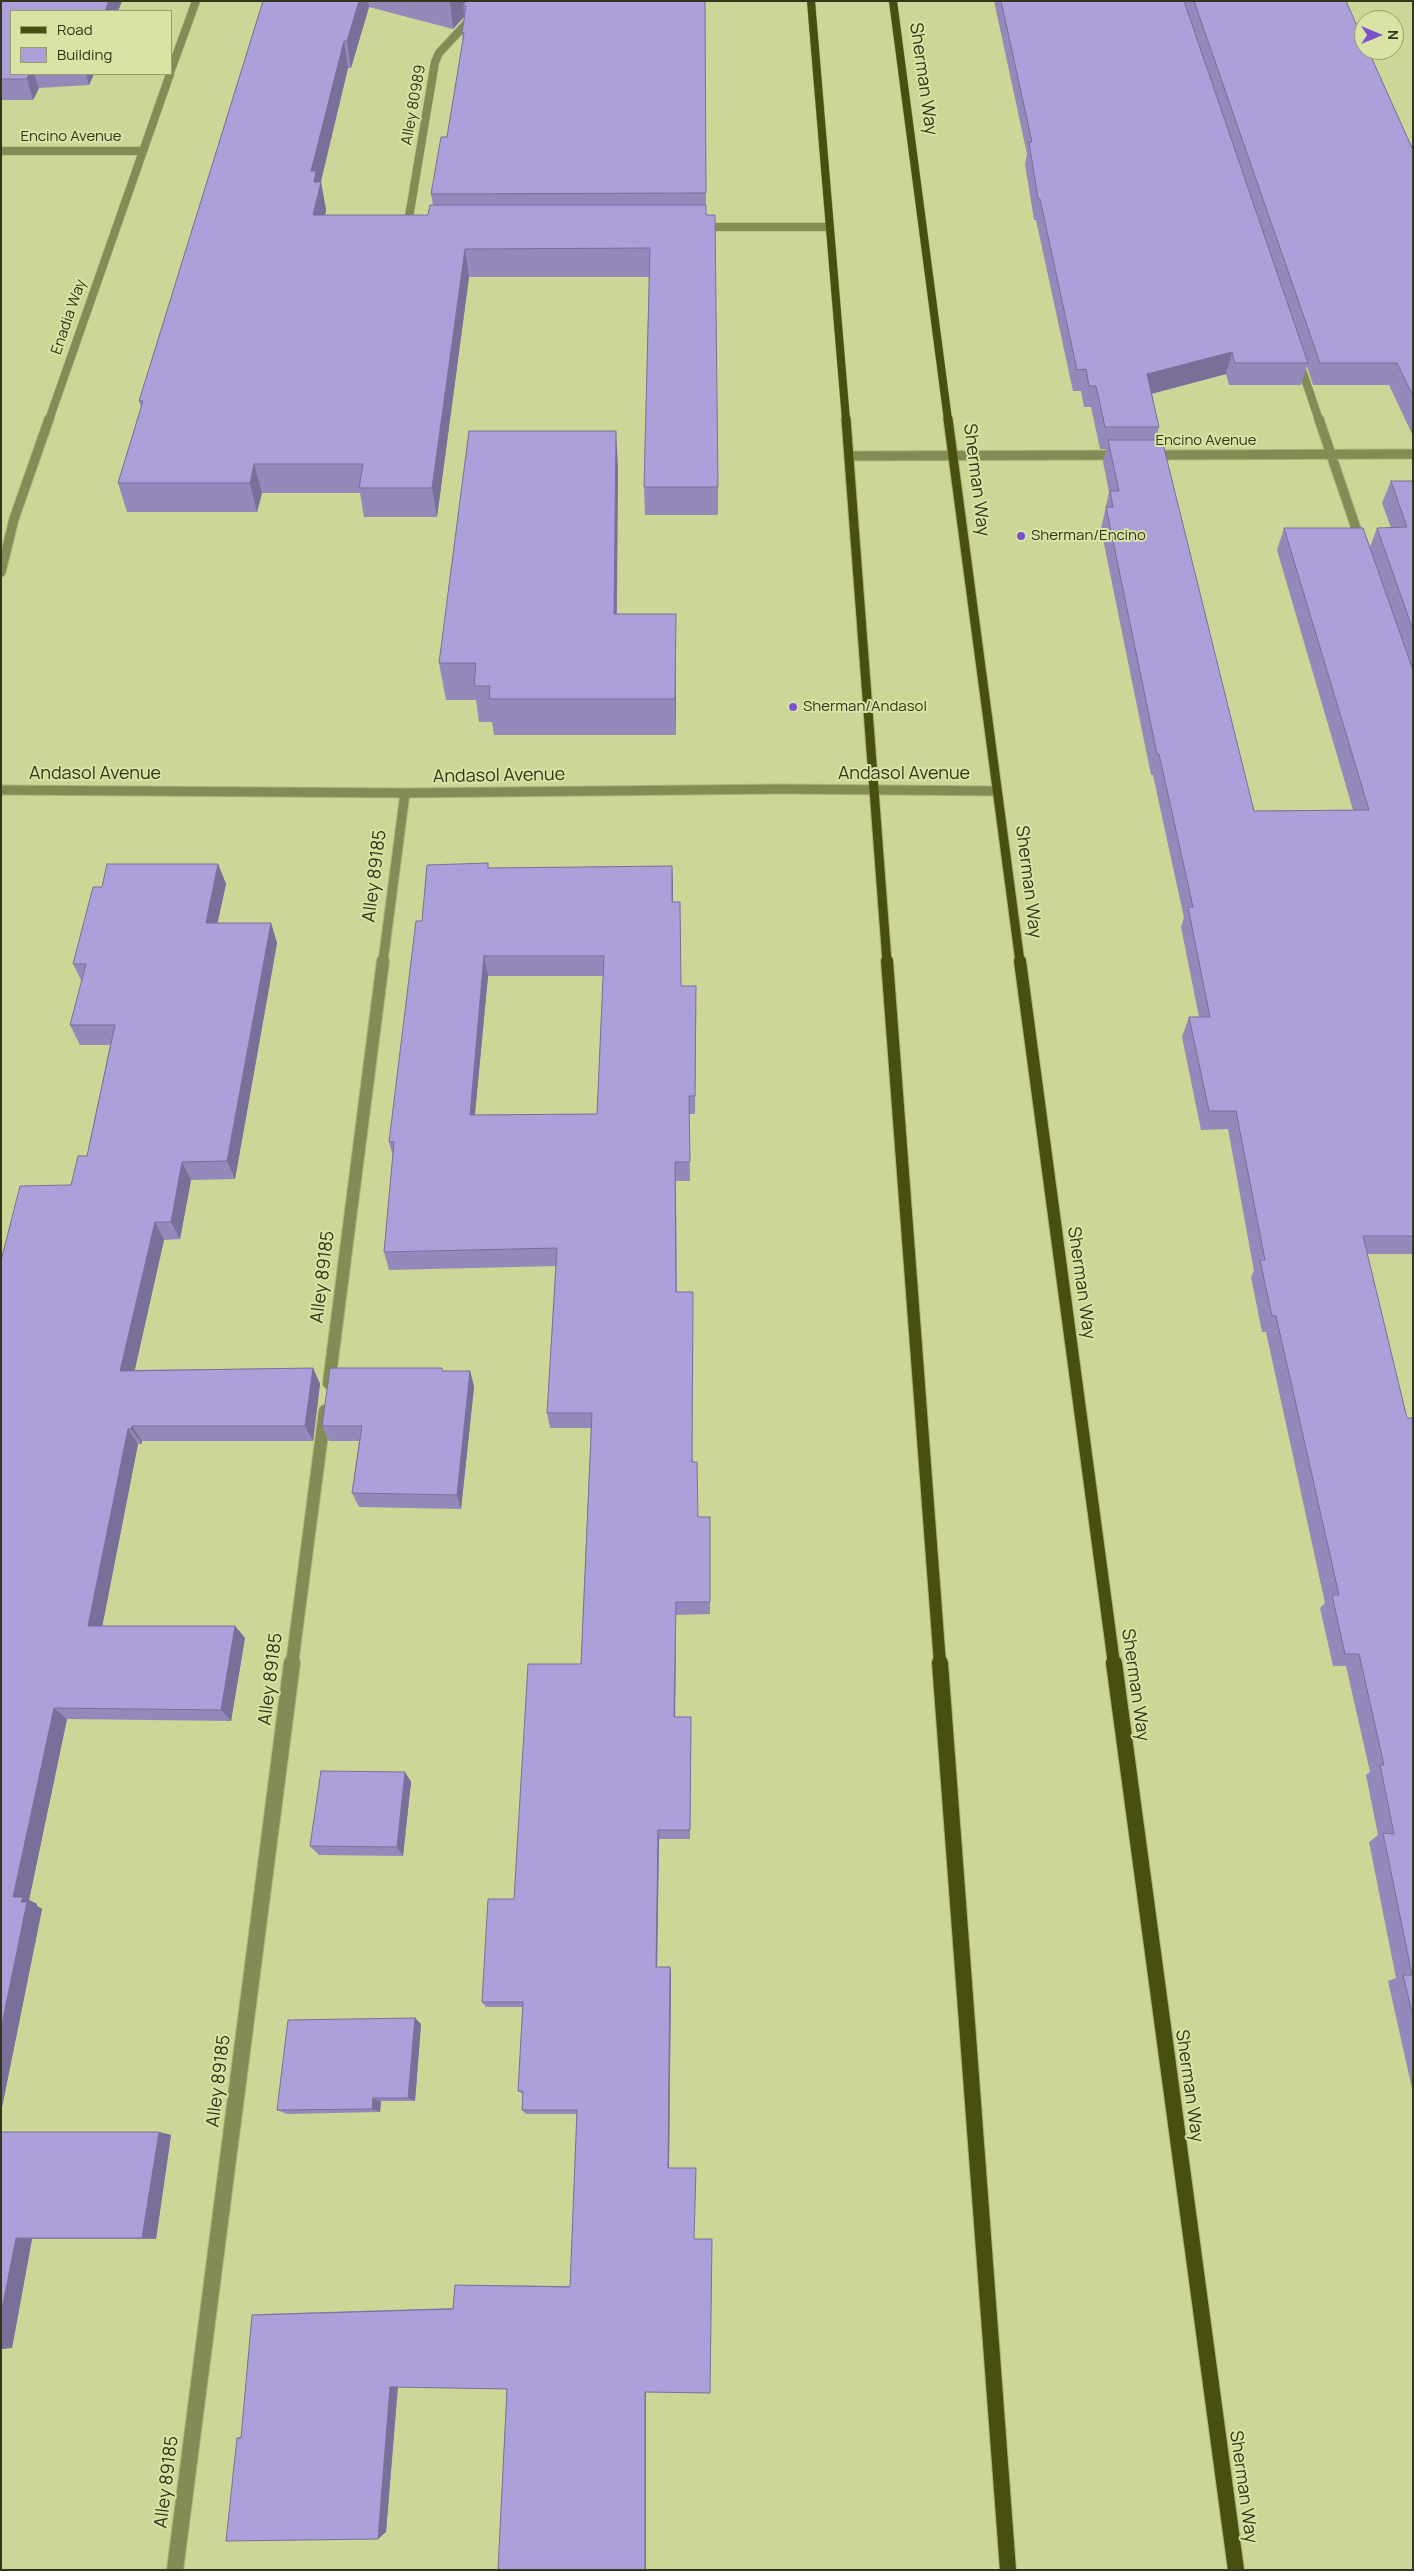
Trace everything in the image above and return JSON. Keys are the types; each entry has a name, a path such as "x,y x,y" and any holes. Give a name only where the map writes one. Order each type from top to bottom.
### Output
{"main road":[{"path":"811,1 828,227 849,456 1008,2570"},
{"name":"Sherman Way","path":"893,1 1236,2570"}],"street":[{"path":"172,67 196,1"},
{"name":"Alley 80989","path":"427,228 413,226 408,223 435,62 439,53 478,11 482,1"},
{"name":"Enadia Way","path":"1,572 14,520 170,75"},
{"name":"Encino Avenue","path":"1,151 142,151"},
{"path":"691,227 828,227"},
{"path":"1297,356 1364,552"},
{"name":"Encino Avenue","path":"849,456 1413,454"},
{"path":"1,520 14,520"},
{"name":"Andasol Avenue","path":"1,790 405,793 998,790"},
{"name":"Alley 89185","path":"175,2570 405,793"}],"building":[{"path":"1,1 109,1 105,10 10,10 10,75 29,75 27,79 1,79"},
{"path":"263,1 359,1 347,41 344,41 311,171 316,171 314,182 321,182 313,215 428,215 430,205 706,205 706,215 715,215 718,487 644,487 650,248 465,249 432,488 359,488 363,464 254,464 250,483 118,483 143,401 139,401"},
{"path":"466,1 705,1 706,193 431,194 441,137 447,137 464,33 462,33 466,6 463,5"},
{"path":"1001,1 1184,1 1308,363 1235,363 1232,352 1147,374 1159,427 1105,427 1096,386 1089,386 1086,369 1077,370 1040,199 1038,199 1029,142 1032,142"},
{"path":"1194,1 1346,1 1354,19 1354,60 1372,60 1413,150 1413,396 1397,363 1320,363"},
{"path":"469,431 616,431 614,614 676,614 675,699 489,699 490,686 474,686 476,663 439,663"},
{"path":"1108,440 1162,440 1254,811 1369,810 1284,528 1363,528 1413,670 1413,1236 1363,1236 1407,1418 1413,1418 1413,2017 1403,1975 1412,1975 1383,1833 1394,1834 1380,1765 1384,1765 1359,1654 1345,1654 1332,1595 1339,1595 1276,1316 1272,1316 1260,1260 1265,1260 1236,1111 1209,1111 1189,1017 1210,1017 1188,907 1193,907 1159,754 1157,754 1106,507 1113,507 1110,491 1119,491"},
{"path":"1391,481 1413,481 1413,630 1377,528 1407,527"},
{"path":"488,863 488,868 672,866 672,902 680,902 681,986 696,986 695,1096 689,1096 690,1162 675,1162 676,1292 693,1292 692,1462 697,1462 698,1517 710,1517 710,1602 676,1602 674,1717 691,1717 690,1830 658,1830 656,1967 670,1967 668,2168 696,2168 694,2239 712,2239 710,2393 645,2392 645,2570 498,2570 507,2389 390,2387 378,2539 226,2541 237,2438 241,2438 252,2315 453,2309 455,2285 570,2287 577,2110 522,2110 523,2091 518,2091 523,2002 482,2002 488,1899 514,1899 528,1664 581,1664 592,1413 547,1413 557,1248 384,1252 394,1142 389,1142 416,921 422,921 427,865","holes":["484,956 604,956 597,1114 470,1115"]},
{"path":"107,864 218,864 206,923 271,923 227,1161 182,1162 171,1222 155,1222 120,1371 313,1368 305,1426 132,1426 131,1429 128,1429 88,1626 235,1626 221,1710 54,1708 13,1897 23,1897 21,1902 27,1902 1,2029 1,1261 20,1186 71,1185 78,1156 87,1156 115,1025 70,1025 86,964 73,964 93,887 102,887"},
{"path":"330,1368 442,1368 442,1371 470,1371 457,1495 352,1493 362,1426 322,1426"},
{"path":"321,1771 405,1772 397,1847 310,1846"},
{"path":"415,2018 408,2098 373,2098 372,2109 277,2110 288,2020"},
{"path":"1,2132 159,2132 142,2238 16,2238 1,2314"}],"place":[{"name":"Sherman/Encino","path":"1021,536"},
{"name":"Sherman/Andasol","path":"793,707"}]}
